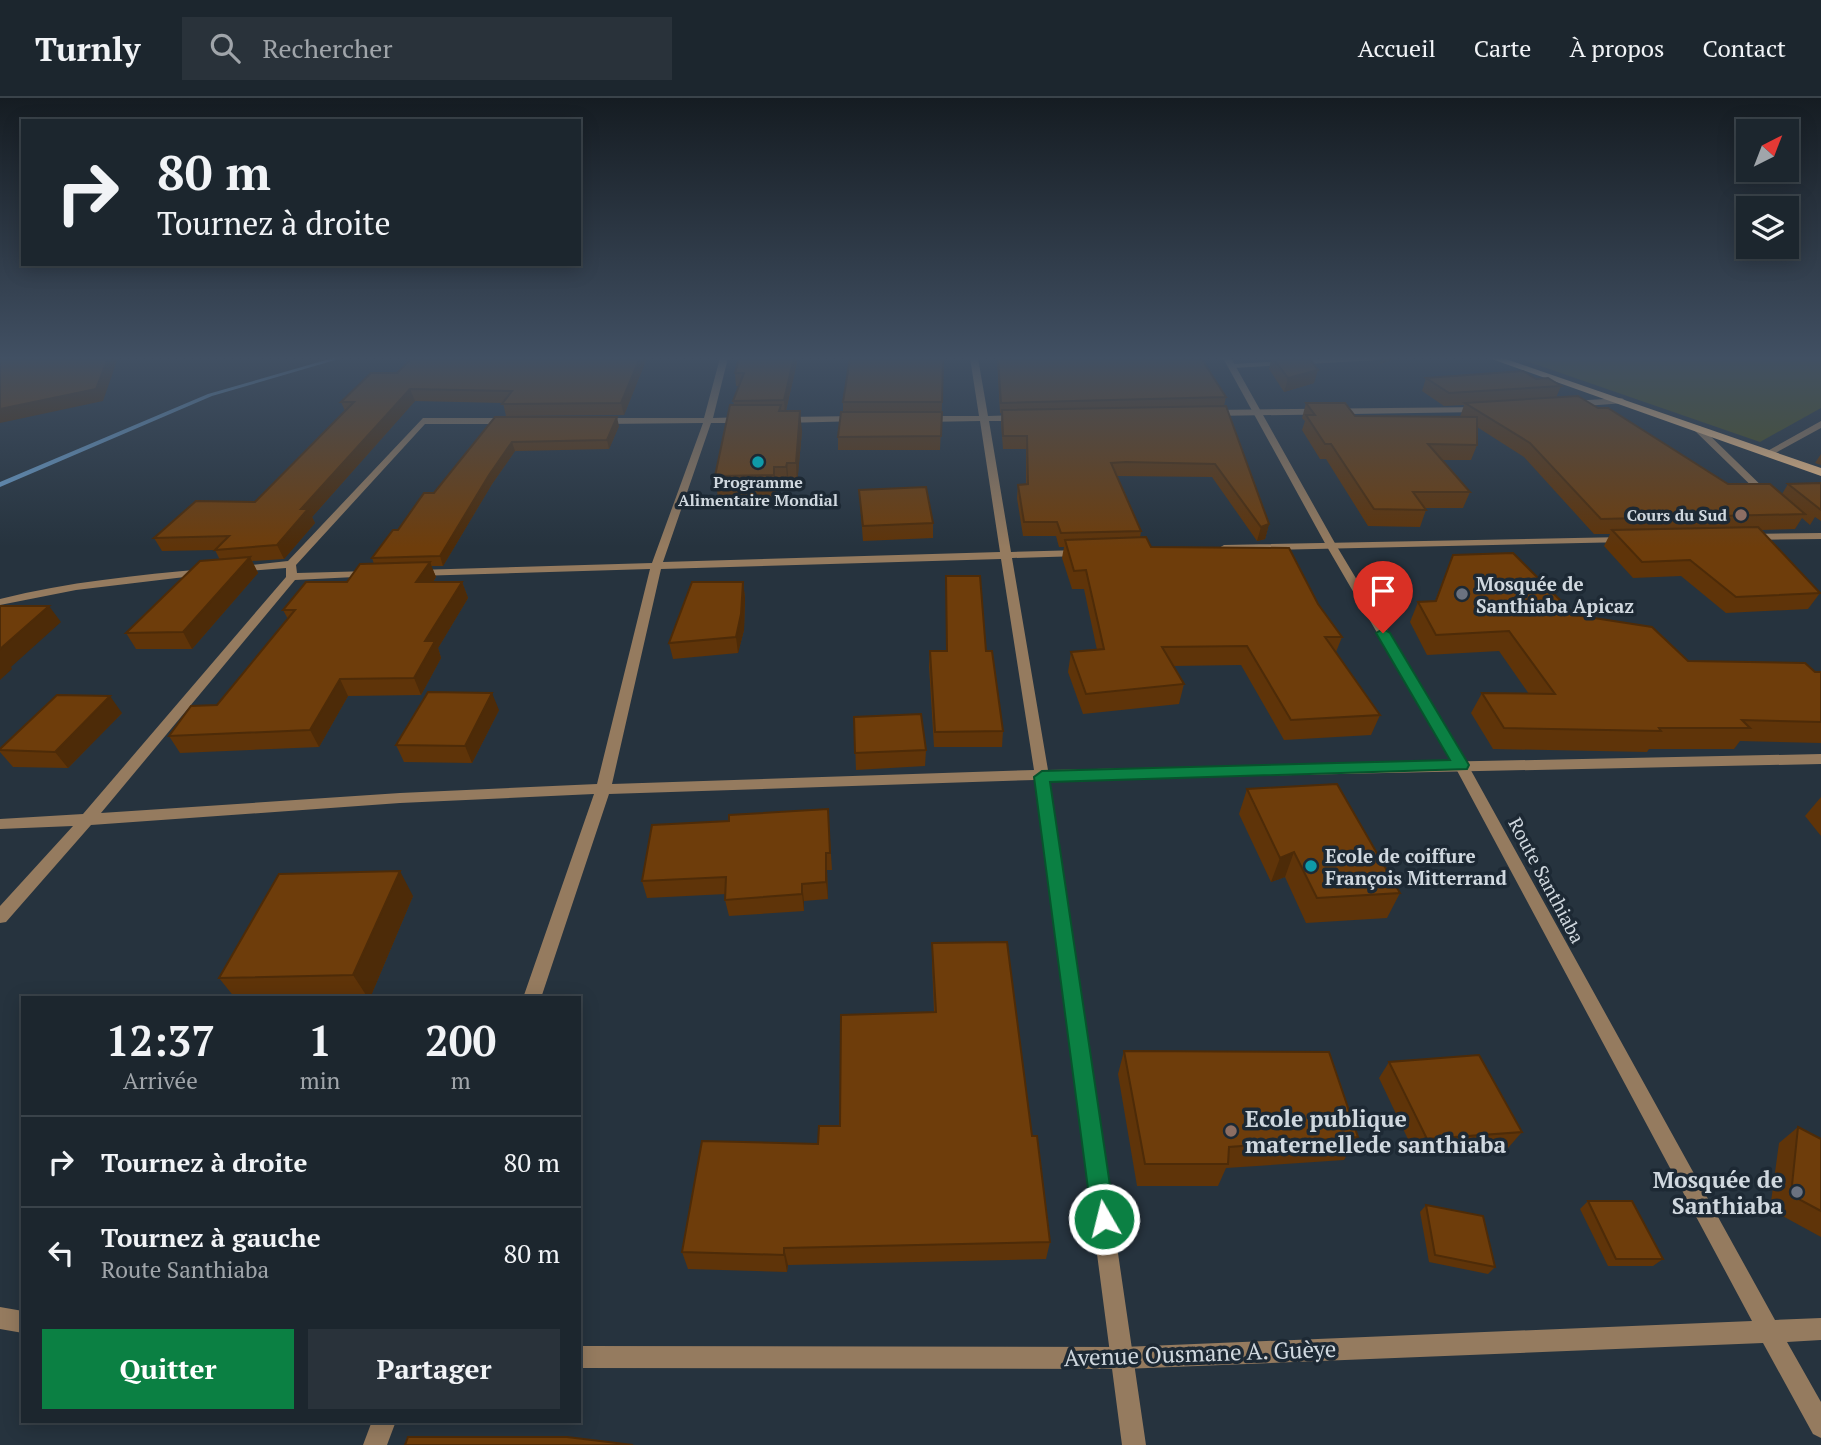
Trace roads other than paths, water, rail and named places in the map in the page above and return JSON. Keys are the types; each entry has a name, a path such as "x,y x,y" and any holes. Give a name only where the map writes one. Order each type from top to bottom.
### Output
{"main road":[{"path":"1676,421 1821,472"}],"street":[{"path":"0,602 135,578 291,564 423,421 516,421"},
{"path":"596,422 660,421"},
{"path":"533,996 603,790 657,564 708,421"},
{"path":"985,421 1042,777 1134,1445"},
{"name":"Route Santhiaba","path":"1261,421 1461,765 1821,1426"},
{"path":"1768,454 1821,425"},
{"path":"1696,428 1772,501"},
{"path":"1803,527 1819,538"},
{"path":"1731,537 1819,538"},
{"path":"1209,549 1634,539"},
{"path":"400,573 1087,552"},
{"path":"0,916 87,820 292,578 291,564"},
{"path":"292,578 387,574"},
{"path":"0,824 451,796 603,790 1461,765 1821,759"},
{"path":"0,1318 21,1322"},
{"name":"Avenue Ousmane A. Guèye","path":"581,1357 1123,1358 1821,1329"},
{"path":"375,1445 383,1423"}],"waterway":[{"path":"0,485 150,421"}],"place":[{"name":"Programme Alimentaire Mondial","path":"758,462"},
{"name":"Cours du Sud","path":"1741,515"},
{"name":"Mosquée de Santhiaba Apicaz","path":"1462,594"},
{"name":"Ecole de coiffure François Mitterrand","path":"1311,866"},
{"name":"Ecole publique maternellede santhiaba","path":"1231,1131"},
{"name":"Mosquée de Santhiaba","path":"1797,1192"}]}
